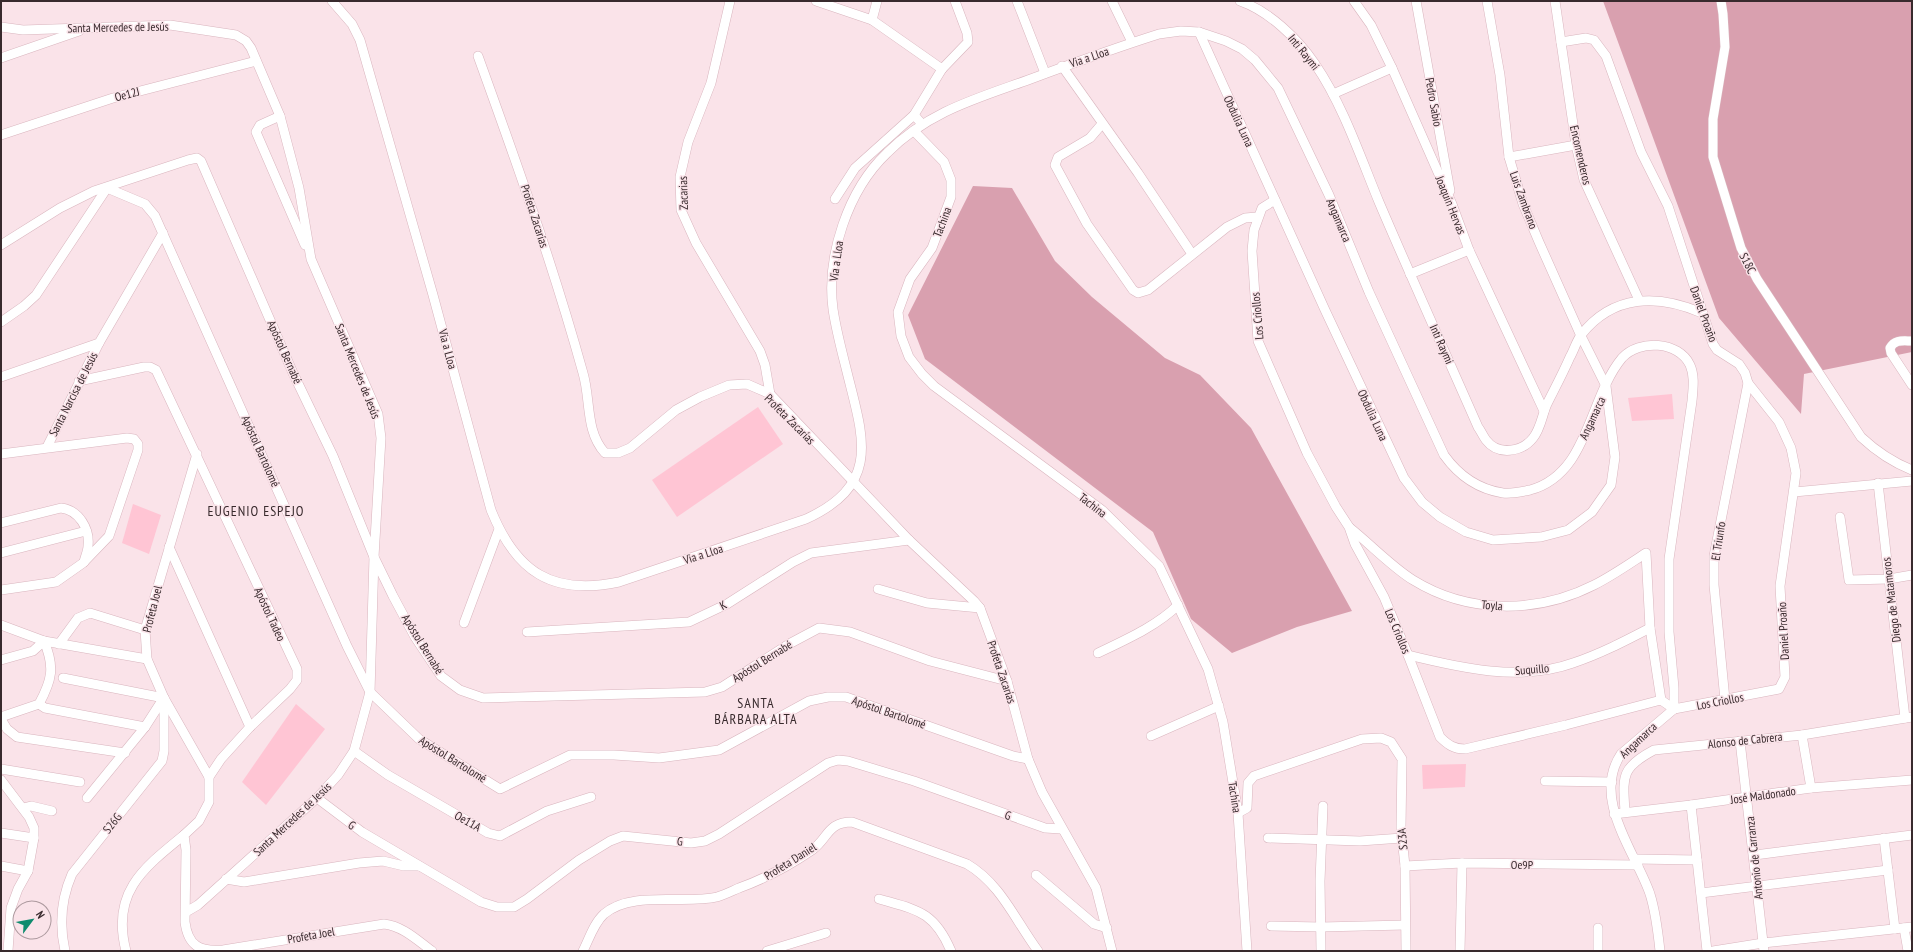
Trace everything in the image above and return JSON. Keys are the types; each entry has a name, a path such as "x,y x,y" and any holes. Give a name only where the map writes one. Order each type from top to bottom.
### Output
{"street":[{"name":"Via a Lloa","path":"332,1 352,24 360,40 433,295 491,510 499,529 514,553 536,574 575,586 597,586 619,582 806,519 820,513 833,503 852,483 860,464 862,434 833,309 833,269 835,250 847,217 869,174 887,152 922,124 962,103 1132,42"},
{"name":"Zacarias","path":"730,1 711,84 688,142 680,177 681,210 696,243 760,351 765,365 770,394"},
{"path":"816,1 872,20 942,69"},
{"path":"872,20 877,1"},
{"path":"835,200 855,168 914,115 942,69 963,49 968,42 967,33 955,1"},
{"path":"1017,1 1045,73"},
{"path":"1112,1 1132,42"},
{"name":"Inti Raymi","path":"1240,1 1248,4 1279,23 1315,63 1333,94 1410,274 1486,441 1497,448 1510,451 1522,448 1534,438 1544,411 1581,336 1598,319 1610,310 1638,300 1668,302 1682,305 1702,313"},
{"name":"Joaquín Hervas","path":"1354,1 1371,25 1392,68 1452,204 1469,250 1544,411"},
{"name":"Pedro Sabio","path":"1416,1 1452,204"},
{"name":"Luis Zambrano","path":"1487,1 1500,75 1509,157 1523,204 1581,336 1606,386"},
{"name":"Encomenderos","path":"1555,1 1576,145 1584,180 1638,300"},
{"name":"S18C","path":"1721,1 1724,14 1725,46 1713,119 1713,157 1741,248 1757,279 1862,437 1875,450 1894,463 1912,470"},
{"name":"Santa Mercedes de Jesús","path":"1,27 23,30 170,25 236,35 246,41 280,116 299,188 311,259 378,414 380,438 374,556 370,692 354,751 338,774 317,798 198,905 186,912"},
{"path":"1,58 88,28"},
{"name":"Angamarca","path":"1132,42 1172,32 1199,32 1226,41 1242,49 1255,60 1278,88 1329,196 1369,292 1444,455 1461,475 1472,483 1491,491 1508,493 1522,492 1537,488 1549,482 1560,474 1573,457 1606,386 1625,355 1633,349 1646,345 1668,347 1686,359 1692,372 1692,401 1668,559 1669,632 1674,688 1674,709 1621,754 1616,764 1612,782 1614,814 1617,824 1637,862 1655,912 1660,951"},
{"name":"Obdulia Luna","path":"1199,32 1334,332 1404,478 1422,502 1440,518 1466,532 1493,540 1541,537 1568,530 1592,512 1611,485 1615,457 1606,386"},
{"name":"Daniel Proaño","path":"1561,42 1586,38 1594,40 1606,56 1640,152 1668,206 1713,344 1717,350 1739,364 1745,373 1748,383 1779,422 1791,448 1796,473 1780,586 1785,677 1782,685"},
{"name":"Profeta Zacarías","path":"478,56 528,195 584,375 592,434 597,444 605,453 618,453 630,448 676,410 700,397 729,385 746,384 770,394 852,483 980,608 1007,681 1028,759 1042,792 1061,829 1096,888 1112,951"},
{"name":"Oe12J","path":"1,134 114,98 256,61"},
{"path":"1062,66 1138,173 1192,254"},
{"path":"1333,94 1392,68"},
{"path":"914,115 922,124"},
{"path":"280,116 260,125 256,132 311,259"},
{"path":"1102,124 1090,138 1058,157 1055,165 1087,224 1129,286 1138,293 1148,290 1192,254 1236,222 1257,218 1262,208 1275,200"},
{"name":"Tachina","path":"914,131 944,162 951,180 951,197 932,248 910,279 898,312 901,336 909,357 922,374 934,386 1102,510 1159,566 1208,669 1223,722 1238,813 1246,951"},
{"path":"1509,157 1576,145"},
{"name":"Apóstol Bernabé","path":"107,188 197,158 201,161 293,373 333,456 374,556 415,637 442,676 460,690 484,698 705,692 722,687 789,644 819,628 850,632 930,661 1007,681"},
{"path":"1,246 60,208 94,191 107,188"},
{"path":"1,322 24,306 36,295 107,188"},
{"name":"Apóstol Bartolomé","path":"107,188 145,204 155,216 347,646 370,692 419,739 500,789 570,756 614,755 659,758 719,750 809,701 828,697 846,697 1013,756 1028,759"},
{"name":"Los Criollos","path":"1257,218 1252,251 1258,341 1307,453 1336,507 1349,527 1356,544 1384,598 1440,738 1446,744 1455,749 1465,749 1566,725 1661,700"},
{"name":"Santa Narcisa de Jesús","path":"47,447 99,343 163,232"},
{"path":"1410,274 1469,250"},
{"path":"1912,341 1898,341 1893,343 1890,348 1891,353 1912,385"},
{"path":"1,377 99,343"},
{"name":"Apóstol Tadeo","path":"79,381 150,366 156,370 197,454 252,576 297,669 297,680 294,684 250,727 221,759 209,777"},
{"name":"El Triunfo","path":"1726,700 1714,585 1714,556 1748,383"},
{"name":"Santa Narcisa de Jesús","path":"1,590 56,582 83,563 109,536 138,450 138,444 134,439 128,438 47,447"},
{"path":"1,454 47,447"},
{"name":"Profeta Joel","path":"197,454 145,630 147,658 164,698 209,777"},
{"path":"1794,492 1912,481"},
{"name":"Diego de Matamoros","path":"1878,483 1889,579 1908,718"},
{"path":"1,523 61,508 70,509 76,514 86,531 88,546 83,563"},
{"path":"1840,517 1849,580 1889,579 1912,575"},
{"name":"Toyla","path":"1349,527 1412,580 1432,591 1454,600 1498,606 1535,605 1564,597 1594,585 1646,553 1650,628"},
{"path":"464,624 499,529"},
{"path":"1,553 86,531"},
{"name":"K","path":"527,632 690,622 726,604 810,553 909,540"},
{"path":"169,547 250,727"},
{"path":"878,589 927,603 980,608"},
{"path":"1098,653 1148,627 1170,613 1178,605"},
{"path":"59,644 78,618 90,613 145,630"},
{"path":"1,625 44,641 147,658"},
{"path":"1650,628 1661,700 1674,709"},
{"name":"Suquillo","path":"1408,655 1460,668 1518,672 1546,669 1572,664 1614,646 1650,628"},
{"path":"1,660 33,651 44,641"},
{"path":"44,641 51,660 46,692 39,704 1,718 7,729 17,737 125,753"},
{"path":"63,678 164,698 145,727 125,753 87,798"},
{"name":"Los Criollos","path":"1674,709 1779,689 1782,685"},
{"name":"S26G","path":"64,951 61,935 65,891 72,874 162,760 164,751 164,698"},
{"path":"39,704 45,708 145,727"},
{"path":"1151,736 1219,706"},
{"name":"Alonso de Cabrera","path":"1624,812 1623,779 1630,767 1640,758 1654,750 1740,740 1802,735 1908,718"},
{"path":"1802,735 1811,788"},
{"name":"S23A","path":"1238,813 1247,808 1248,783 1254,776 1362,739 1381,738 1391,742 1402,759 1402,838 1405,866 1406,951"},
{"name":"Antonio de Carranza","path":"1740,740 1755,855 1764,947"},
{"name":"Oe11A","path":"354,751 395,779 488,833 500,836 547,811 591,797"},
{"name":"G","path":"317,798 362,832 481,902 497,907 514,907 527,899 578,860 610,841 623,836 691,843 705,841 725,831 828,763 838,760 848,761 914,781 1045,828 1061,829"},
{"path":"1,769 80,782"},
{"path":"126,951 122,934 121,917 125,899 131,886 163,852 199,821 209,802 209,777"},
{"path":"1,780 23,808 34,828 34,838 28,870 18,889 11,908 8,951"},
{"name":"José Maldonado","path":"1614,814 1811,788 1912,780"},
{"path":"1545,781 1612,782"},
{"path":"1691,805 1707,951"},
{"path":"23,808 31,806 52,811"},
{"path":"1321,951 1321,839 1323,806"},
{"name":"Profeta Daniel","path":"583,951 596,925 604,914 614,908 627,903 649,900 716,897 755,882 813,850 824,836 843,822 852,822 967,864 983,873 996,888 1038,951"},
{"path":"1,833 34,838"},
{"path":"184,835 186,850 186,912"},
{"path":"1755,855 1912,835"},
{"path":"1268,838 1360,841 1402,838"},
{"path":"1884,838 1888,870 1904,928 1908,951"},
{"name":"Oe9P","path":"1405,866 1462,863 1637,862 1697,860"},
{"path":"226,879 244,882 359,863 383,862 404,866 419,866"},
{"path":"1460,951 1462,863"},
{"path":"1,866 28,870"},
{"path":"1700,894 1888,870"},
{"path":"1036,875 1094,924 1107,928"},
{"path":"879,898 918,910 936,923 951,951"},
{"name":"Profeta Joel","path":"186,912 186,933 192,942 201,949 212,951 384,924 393,925 401,929 432,951"},
{"path":"1271,926 1321,927 1405,925"},
{"path":"1598,928 1598,951"},
{"path":"1713,951 1764,947 1904,928"},
{"path":"767,951 826,933"}],"shaded area":[{"path":"1603,1 1912,1 1912,352 1804,374 1801,414 1719,318"},
{"path":"973,186 1012,188 1055,261 1092,297 1165,358 1200,375 1251,428 1352,611 1297,627 1232,653 1191,619 1153,532 925,359 908,315"},
{"path":"1672,394 1674,419 1632,421 1628,398"},
{"path":"758,407 783,444 677,517 652,480"},
{"path":"133,504 161,515 149,554 122,543"},
{"path":"296,704 325,729 266,805 242,782"},
{"path":"1466,764 1465,787 1423,789 1422,765"}],"district":[{"name":"EUGENIO ESPEJO","path":"256,511"},
{"name":"SANTA BÁRBARA ALTA","path":"756,712"}]}
